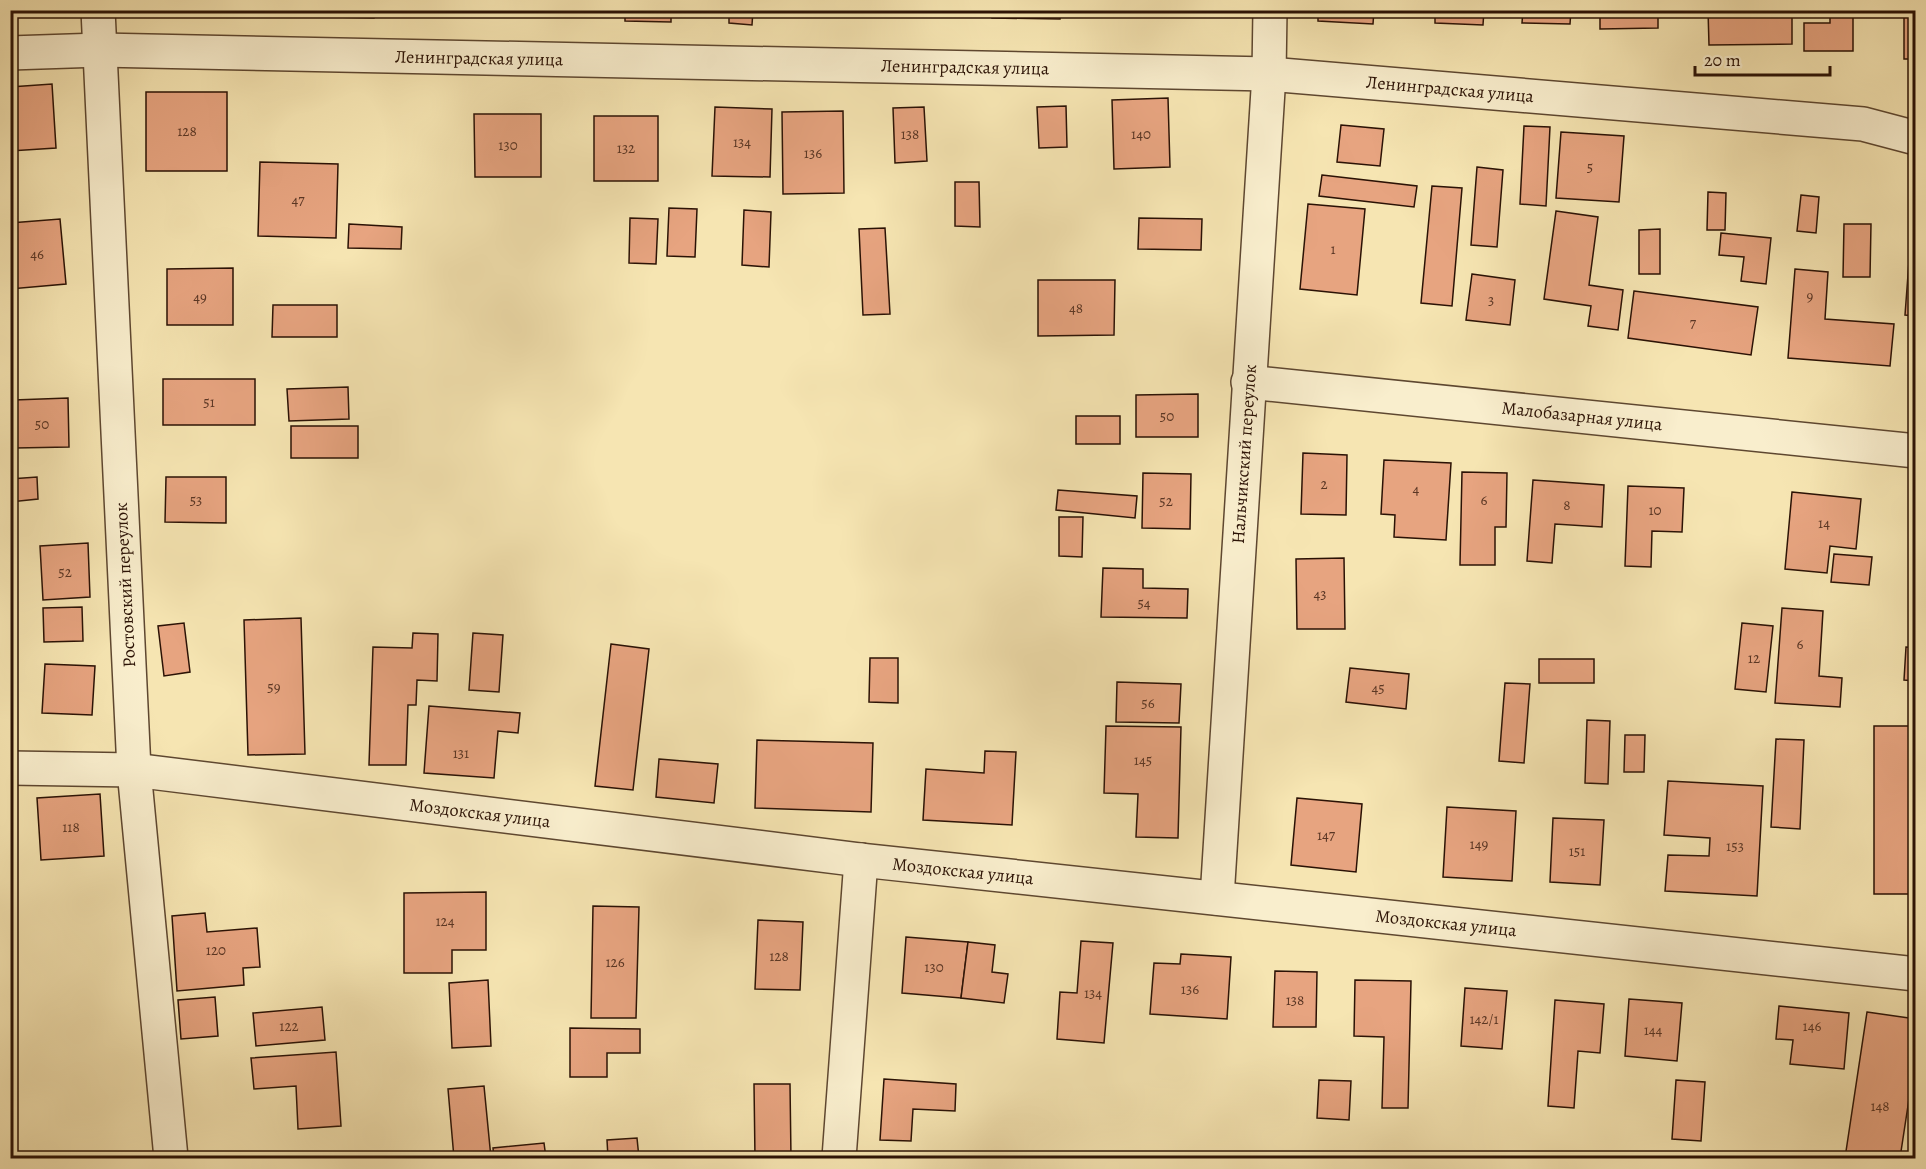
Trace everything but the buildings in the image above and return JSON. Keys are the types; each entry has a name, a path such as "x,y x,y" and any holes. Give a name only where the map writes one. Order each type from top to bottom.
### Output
{"street":[{"name":"Ростовский переулок","path":"98,10 134,770 171,1158"},
{"name":"Нальчикский переулок","path":"1217,898 1269,74 1270,10"},
{"name":"Ленинградская улица","path":"10,53 100,50 1269,74 1863,124 1916,138"},
{"name":"Малобазарная улица","path":"1248,382 1916,451"},
{"name":"Моздокская улица","path":"10,768 134,770 861,860 1916,974"},
{"path":"839,1158 861,860"}]}
